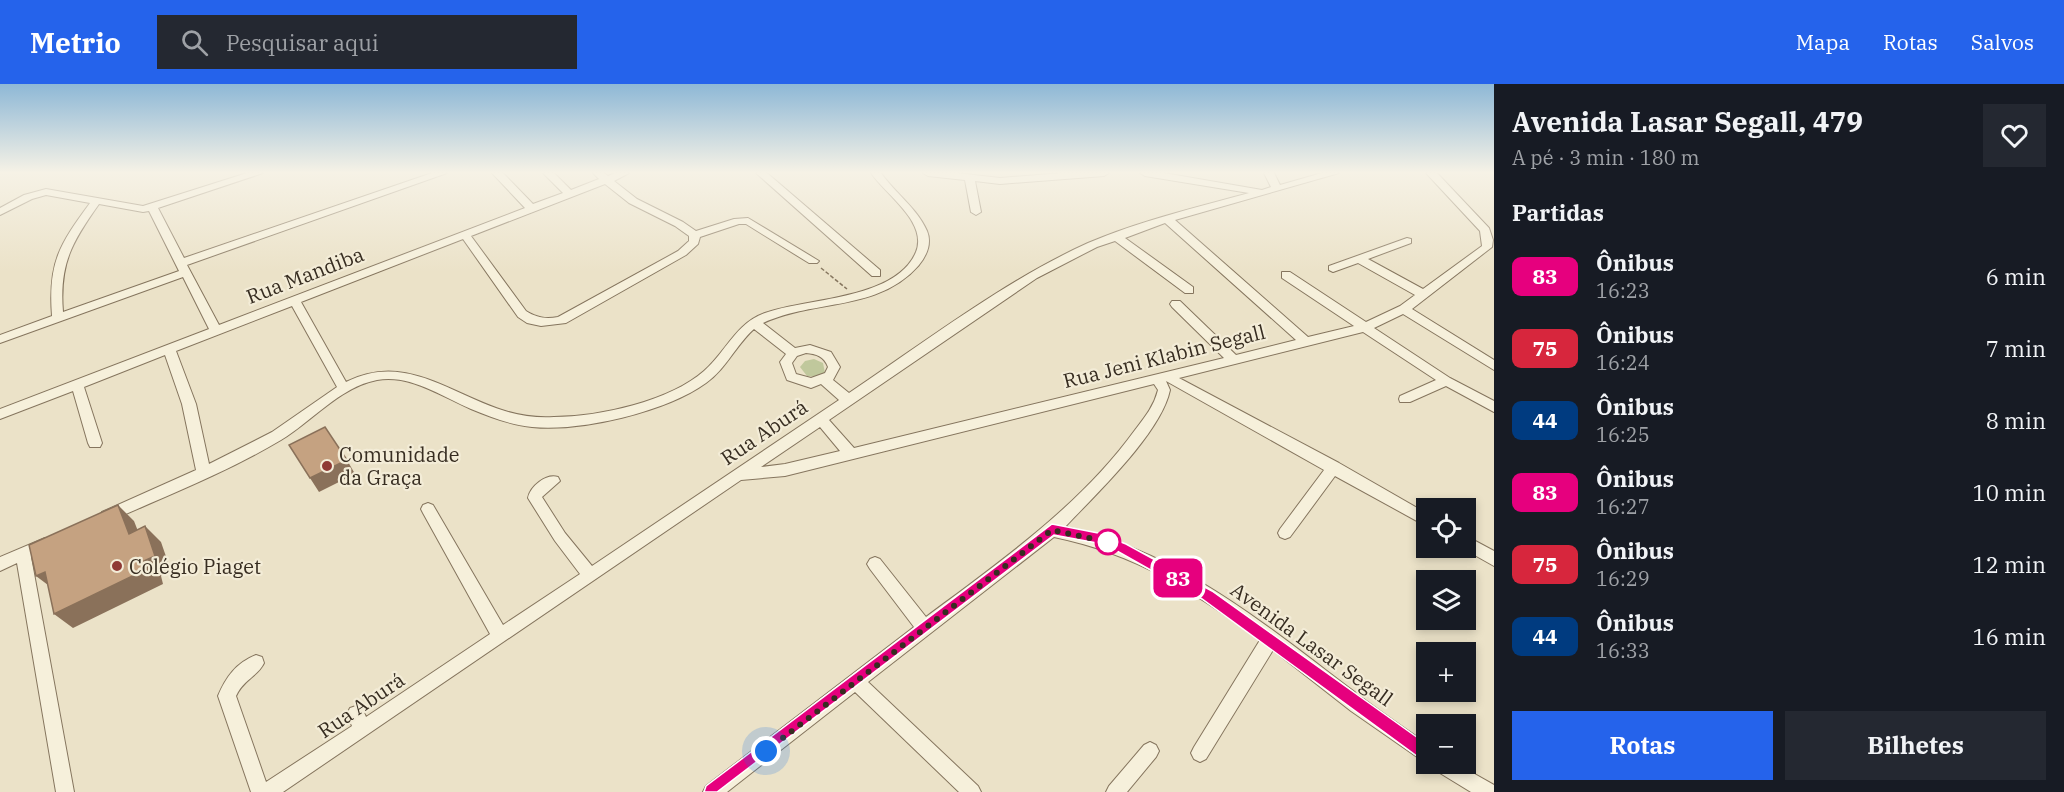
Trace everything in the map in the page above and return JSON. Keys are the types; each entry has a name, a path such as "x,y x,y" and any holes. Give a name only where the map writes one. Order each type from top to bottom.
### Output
{"street":[{"path":"58,318 55,284 58,264 73,234 92,206"},
{"path":"118,206 131,209 155,206"},
{"path":"0,339 184,267 351,206"},
{"path":"529,206 532,209"},
{"name":"Rua Mandiba","path":"0,414 539,206"},
{"path":"643,206 679,224 695,235"},
{"path":"799,206 876,273"},
{"path":"99,520 204,473 275,437 344,389 367,378 392,374 406,376 520,421 535,423 592,417 646,404 699,381 723,361 741,333 753,322 782,312 856,297 889,286 902,276 921,254 923,246 921,229 903,206"},
{"path":"975,206 976,212"},
{"name":"Rua Aburá","path":"267,792 359,722 500,636 1033,275 1062,259 1117,237 1212,206"},
{"name":"Rua Jeni Klabin Segall","path":"736,476 784,470 1363,328 1404,309 1487,247 1488,240 1485,230 1465,206"},
{"path":"152,207 216,331"},
{"path":"1167,219 1305,341"},
{"path":"695,235 738,221 748,221 813,261"},
{"path":"465,235 522,314 531,321 543,323 562,320 682,253 691,246 695,235"},
{"path":"1117,237 1189,290"},
{"path":"1333,268 1407,241"},
{"path":"1358,258 1423,294"},
{"path":"1286,275 1446,381 1494,407"},
{"path":"294,299 344,389"},
{"path":"1176,304 1233,359"},
{"path":"1404,309 1494,366"},
{"path":"753,322 793,353"},
{"path":"812,349 830,357 834,367 833,372 825,380 812,383 791,377 786,362 793,353 812,349"},
{"path":"169,350 189,404 204,473"},
{"path":"1163,378 1334,467 1416,514"},
{"path":"712,792 1052,530 1126,453 1161,404 1164,390 1163,378"},
{"path":"825,380 848,400"},
{"path":"1404,399 1446,381"},
{"path":"77,384 95,443"},
{"path":"821,419 850,453"},
{"path":"1285,533 1334,467"},
{"path":"553,481 536,493 535,498 560,537 590,574"},
{"path":"428,509 500,636"},
{"name":"Avenida Lasar Segall","path":"1052,530 1098,538 1122,548 1207,595 1270,638 1349,699 1416,746"},
{"path":"0,564 55,539"},
{"path":"1476,548 1494,559"},
{"path":"23,554 65,792"},
{"path":"875,564 925,628"},
{"path":"1200,753 1270,638"},
{"path":"256,663 235,678 227,696 260,792"},
{"path":"857,682 972,792"},
{"path":"1115,792 1150,751"},
{"path":"1459,774 1489,792"}],"path":[{"path":"813,261 856,297"}],"green space":[{"path":"814,359 823,363 825,373 817,377 807,376 800,367 805,361"}],"building":[{"path":"325,427 347,460 310,478 289,445"},
{"path":"118,505 129,534 145,526 155,556 144,561 147,569 54,614 45,572 36,576 29,545"}],"bus line":[{"name":"83","path":"712,792 1052,530 1098,538 1157,565 1207,595 1270,638 1349,699 1416,746"}],"place":[{"name":"Comunidade da Graça","path":"327,466"},
{"name":"Colégio Piaget","path":"117,566"}],"route":[{"path":"766,751 1052,530 1073,532 1110,543 1108,542"}]}
